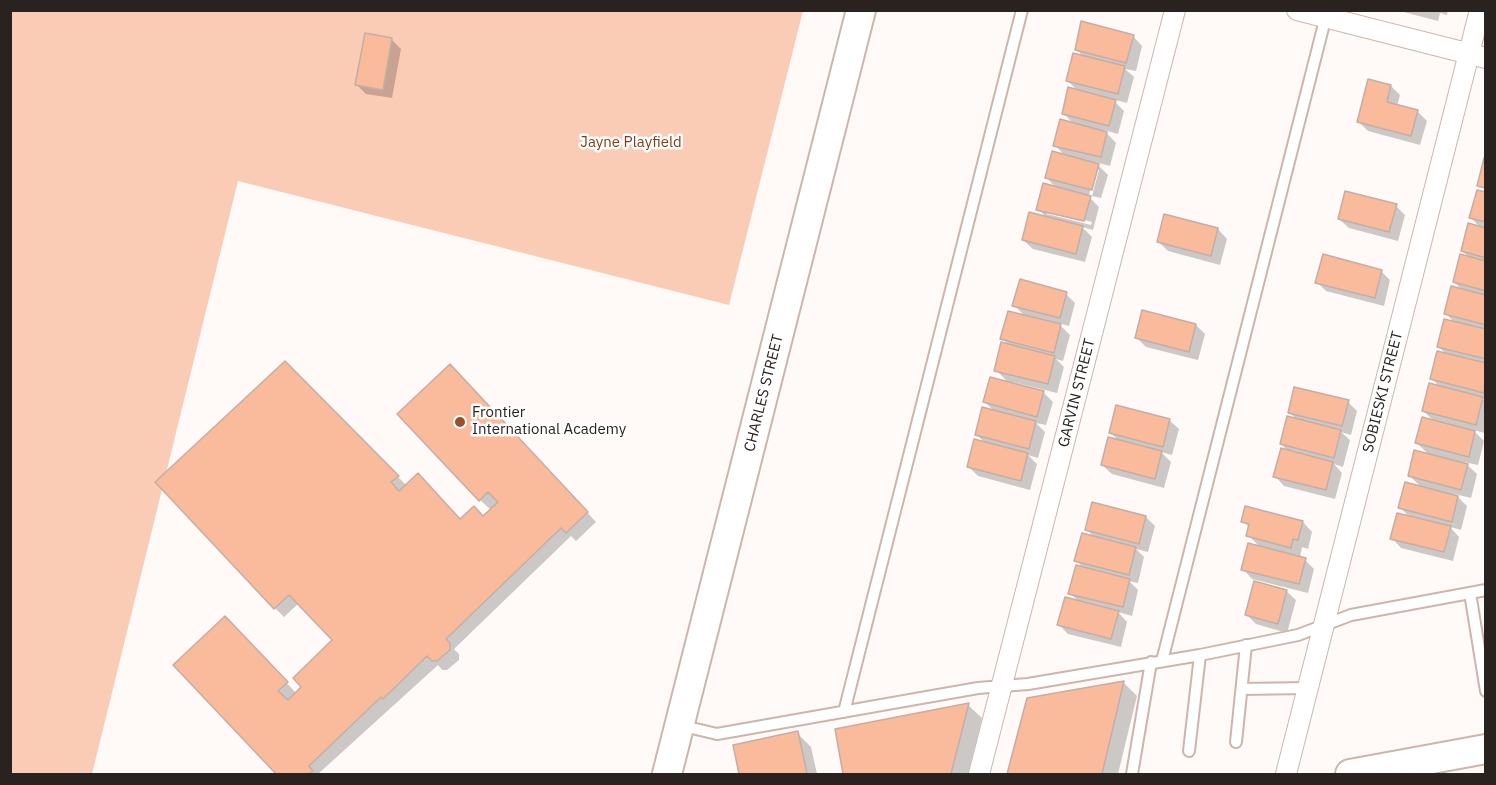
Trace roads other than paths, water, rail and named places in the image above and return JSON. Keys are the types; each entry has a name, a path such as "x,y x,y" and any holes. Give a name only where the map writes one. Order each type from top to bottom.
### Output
{"street":[{"name":"CHARLES STREET","path":"667,774 861,10"},
{"name":"GARVIN STREET","path":"979,774 1175,10"},
{"path":"1297,10 1326,14 1477,56"},
{"name":"SOBIESKI STREET","path":"1286,774 1477,56 1480,10"},
{"path":"1350,774 1485,749"}],"lane":[{"path":"844,711 1022,10"},
{"path":"1132,774 1156,662 1326,14"},
{"path":"679,725 717,734 978,687 1028,684 1200,655 1298,635 1351,615 1485,590"},
{"path":"1470,593 1485,691"},
{"path":"1236,742 1246,645"},
{"path":"1189,751 1200,655"},
{"path":"1242,689 1308,688"}],"place":[{"name":"Frontier International Academy","path":"460,422"}],"park label":[{"name":"Jayne Playfield","path":"631,143"}]}
